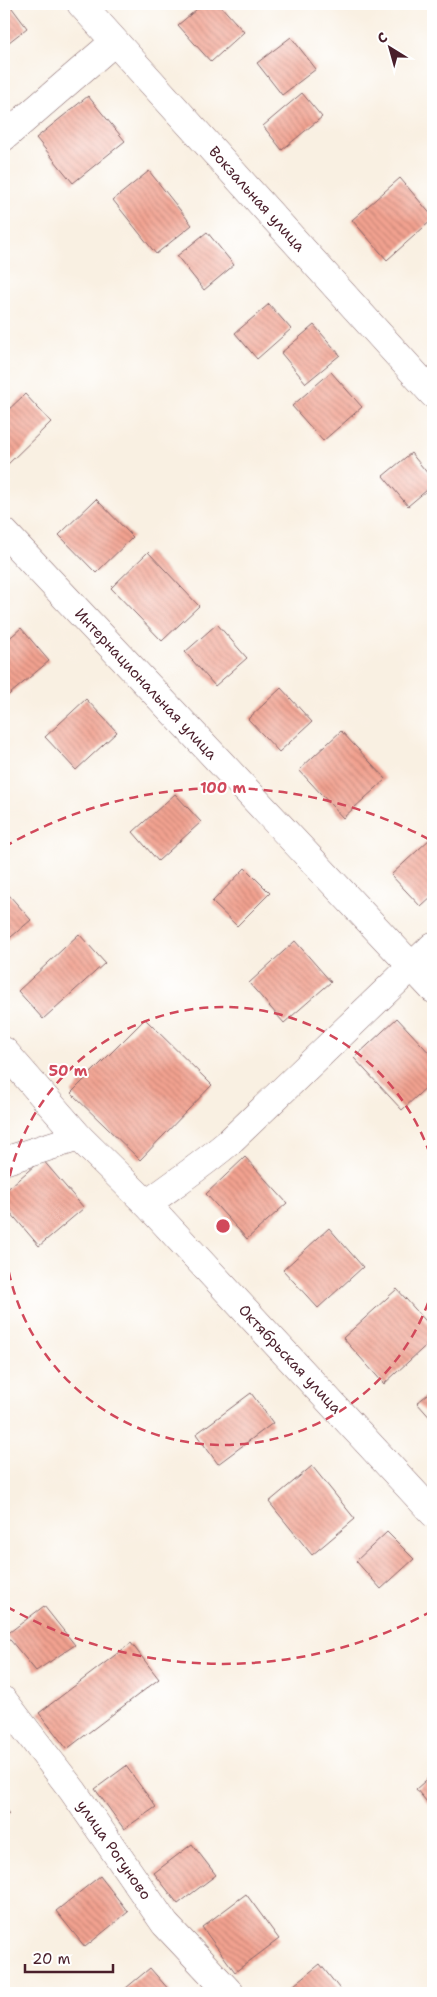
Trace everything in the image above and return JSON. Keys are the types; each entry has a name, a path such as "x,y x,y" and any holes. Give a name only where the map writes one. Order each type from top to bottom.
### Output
{"street":[{"name":"Вокзальная улица","path":"81,4 433,394"},
{"path":"4,137 114,42"},
{"name":"Интернациональная улица","path":"4,532 433,989"},
{"path":"147,1204 172,1184 193,1172 228,1143 433,946"},
{"path":"4,1051 79,1137 4,1161"},
{"name":"Октябрьская улица","path":"79,1137 147,1204 433,1513"},
{"name":"улица Рогуново","path":"4,1701 73,1791 165,1924 230,1993"}],"building":[{"path":"4,4 9,4 27,28 4,46"},
{"path":"203,4 219,4 244,32 211,62 178,25"},
{"path":"291,37 316,69 282,95 257,63"},
{"path":"302,93 322,117 282,150 263,126"},
{"path":"88,96 125,141 73,183 36,138"},
{"path":"149,171 192,225 156,254 113,200"},
{"path":"400,178 433,219 387,260 352,220"},
{"path":"207,232 234,265 204,290 177,256"},
{"path":"269,304 291,329 257,359 235,333"},
{"path":"314,325 340,355 306,383 281,353"},
{"path":"331,372 362,407 323,441 292,406"},
{"path":"25,394 51,422 4,468 4,414"},
{"path":"411,453 433,480 433,485 408,506 383,476"},
{"path":"96,499 133,537 96,573 59,535"},
{"path":"148,552 199,606 162,641 111,588"},
{"path":"217,624 247,658 215,686 185,652"},
{"path":"21,628 49,661 4,699 4,643"},
{"path":"281,688 312,722 279,752 248,719"},
{"path":"86,699 117,732 76,770 45,737"},
{"path":"341,731 386,779 343,818 299,770"},
{"path":"175,794 201,822 158,861 133,832"},
{"path":"432,837 433,896 421,907 391,875"},
{"path":"245,868 270,893 237,926 212,902"},
{"path":"9,895 31,920 4,943 4,899"},
{"path":"79,934 105,963 43,1019 18,991"},
{"path":"295,941 331,982 284,1023 249,983"},
{"path":"397,1018 433,1057 433,1081 402,1110 354,1058"},
{"path":"145,1019 212,1085 140,1160 71,1093"},
{"path":"245,1157 287,1203 247,1239 206,1194"},
{"path":"42,1159 84,1208 39,1246 4,1205 4,1192"},
{"path":"329,1228 363,1267 318,1308 283,1270"},
{"path":"397,1289 433,1329 433,1339 384,1384 343,1338"},
{"path":"433,1390 433,1421 417,1403"},
{"path":"251,1393 273,1423 218,1464 196,1434"},
{"path":"312,1466 355,1519 312,1555 269,1502"},
{"path":"387,1532 414,1559 381,1589 356,1561"},
{"path":"44,1606 75,1645 36,1671 6,1635"},
{"path":"131,1643 159,1679 67,1749 39,1713"},
{"path":"126,1766 156,1807 124,1829 95,1789"},
{"path":"433,1774 433,1809 416,1789"},
{"path":"4,1807 9,1814 4,1818"},
{"path":"192,1844 216,1875 178,1904 154,1873"},
{"path":"100,1876 128,1912 85,1947 56,1911"},
{"path":"246,1894 279,1939 235,1972 202,1927"},
{"path":"320,1964 343,1993 284,1993"},
{"path":"150,1968 170,1991 168,1993 120,1993"}]}
